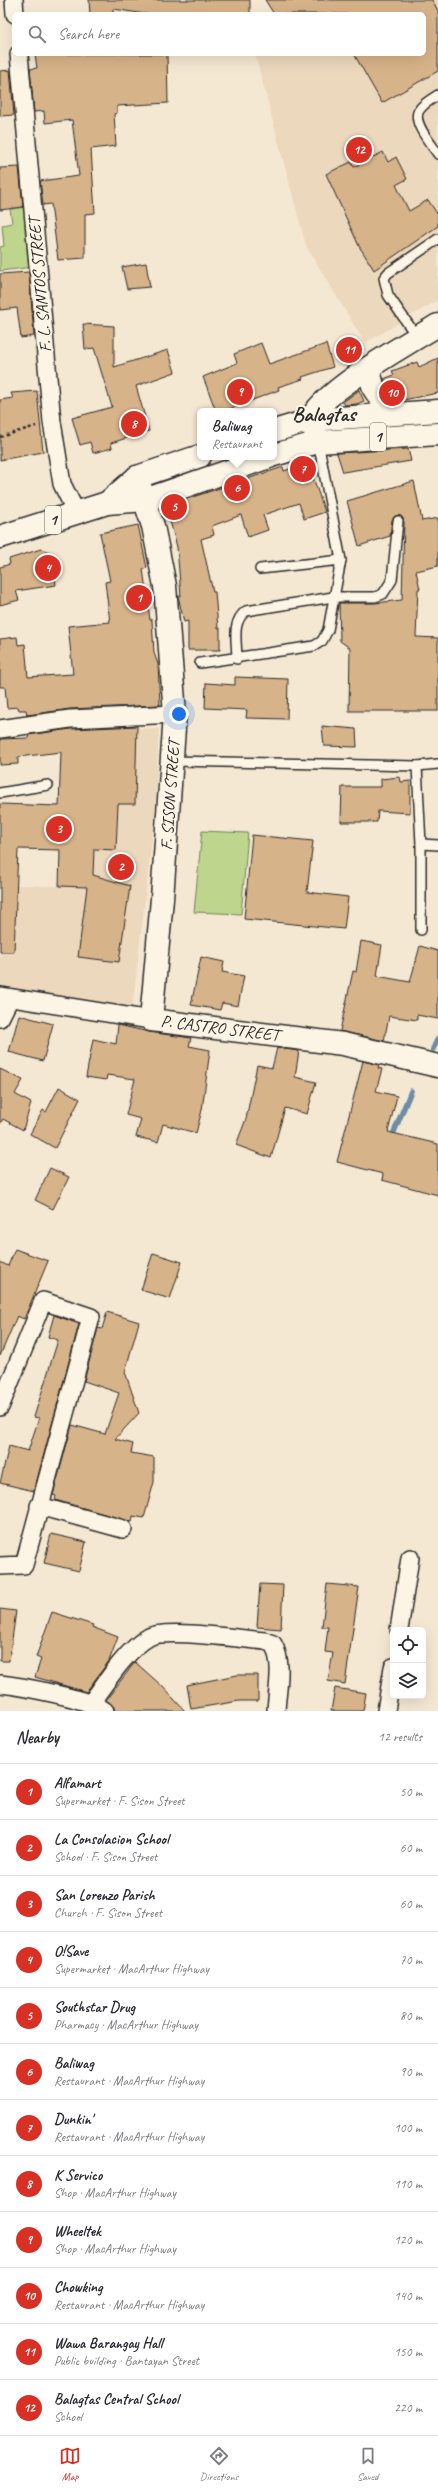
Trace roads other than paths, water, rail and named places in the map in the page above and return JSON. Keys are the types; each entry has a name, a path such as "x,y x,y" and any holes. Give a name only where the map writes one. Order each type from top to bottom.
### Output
{"main road":[{"path":"318,442 311,420 316,409 368,368 438,325"},
{"path":"368,368 374,389 391,414"},
{"name":"1","path":"277,431 311,420 438,411"},
{"name":"1","path":"277,454 318,442 438,434"},
{"name":"1","path":"107,503 137,477 197,457"},
{"name":"1","path":"0,537 107,503 145,500 260,460"},
{"name":"F. SISON STREET","path":"137,477 154,526 165,586 174,714 172,761 151,1020"},
{"name":"P. CASTRO STREET","path":"151,1020 343,1044 438,1066"}],"street":[{"path":"14,0 15,12"},
{"name":"F. L. SANTOS STREET","path":"19,56 52,422 62,484 76,512"},
{"path":"0,729 70,719 174,714"},
{"path":"0,1018 5,997"},
{"name":"P. CASTRO STREET","path":"5,997 151,1020"},
{"path":"0,1407 44,1301 91,1317 24,1565 0,1566"},
{"path":"39,1506 123,1529"},
{"path":"399,1627 410,1558"},
{"path":"0,1684 43,1691 97,1708 131,1652 148,1638 156,1635 176,1635 265,1641 273,1644 276,1650 279,1672 276,1711"},
{"path":"386,1711 390,1686"}],"lane":[{"path":"438,95 420,109 417,114 419,122 438,154"},
{"path":"417,338 388,294 384,278 388,273 438,239"},
{"path":"200,663 237,659 314,646 322,641 328,630 341,560 318,442"},
{"path":"237,659 236,622 239,616 246,611 333,597 375,597 388,590 392,580 398,521"},
{"path":"260,569 341,560"},
{"path":"172,761 417,766 438,764"},
{"path":"417,766 421,844 421,930"},
{"path":"0,793 48,785"},
{"path":"421,844 438,845"}],"waterway":[{"path":"433,1049 438,1038"},
{"path":"394,1132 411,1091"}],"place":[{"name":"Balagtas Central School","path":"359,150"},
{"name":"Wawa Barangay Hall","path":"349,350"},
{"name":"Wheeltek","path":"240,392"},
{"name":"Chowking","path":"392,393"},
{"name":"K Servico","path":"134,424"},
{"name":"Dunkin'","path":"303,469"},
{"name":"Baliwag","path":"237,488"},
{"name":"Southstar Drug","path":"174,507"},
{"name":"O!Save","path":"48,568"},
{"name":"Alfamart","path":"139,598"},
{"name":"San Lorenzo Parish","path":"59,829"},
{"name":"La Consolacion School","path":"121,867"}],"district":[{"name":"Balagtas","path":"324,414"}]}
